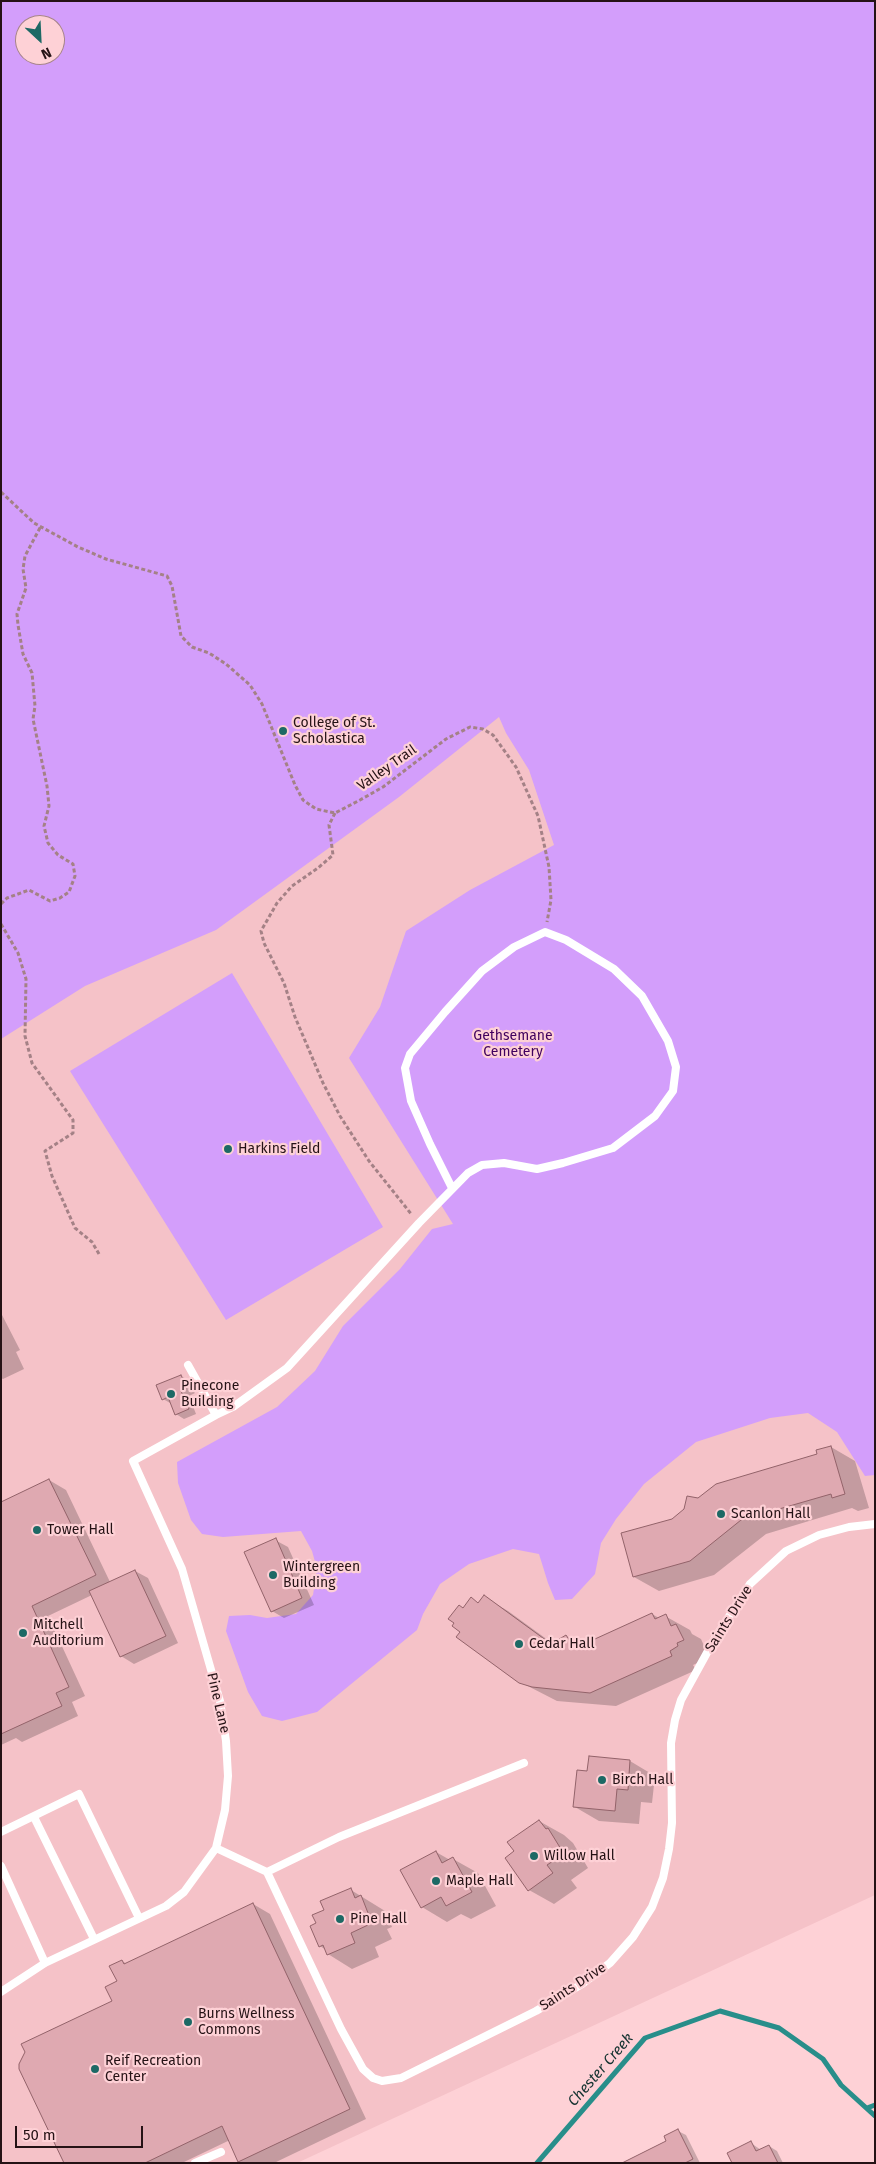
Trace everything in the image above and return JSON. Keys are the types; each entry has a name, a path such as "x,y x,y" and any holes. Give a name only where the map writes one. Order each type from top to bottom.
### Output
{"lane":[{"path":"188,1364 216,1415 233,1407 288,1368 419,1223 468,1173 482,1164 504,1163 536,1168 563,1163 613,1148 655,1116 673,1091 676,1067 668,1041 642,996 614,969 566,940 545,932 514,947 482,971 410,1054 406,1068 411,1101 452,1188"},
{"name":"Pine Lane","path":"1,1992 45,1963 166,1906 184,1892 216,1848 225,1810 228,1776 226,1741 220,1701 182,1569 133,1461 216,1415"},
{"name":"Saints Drive","path":"267,1872 341,2029 363,2070 374,2078 382,2081 401,2078 536,2011 582,1984 610,1962 633,1937 652,1907 663,1878 669,1850 672,1823 671,1743 681,1700 750,1584 786,1551 819,1535 849,1527 875,1524"},
{"path":"216,1848 267,1872 339,1836 524,1763"},
{"path":"1,1832 79,1794 139,1918"},
{"path":"34,1817 94,1939"},
{"path":"1,1866 45,1963"},
{"path":"195,2163 221,2152"}],"path":[{"path":"1,492 41,526 78,547 106,559 167,576 172,586 181,636 192,647 209,653 226,664 250,686 262,704 303,800 316,809 335,813 329,825 333,854 318,868 292,886 277,903 261,931 264,943 284,983 295,1017 323,1083 340,1116 369,1161 419,1223"},
{"path":"1,904 7,898 29,890 50,901 60,898 69,892 75,876 73,864 58,855 48,843 46,835 44,826 48,806 47,786 33,719 35,706 32,674 24,654 18,625 17,614 26,588 23,569 24,556 41,526"},
{"name":"Valley Trail","path":"335,813 383,787 446,740 470,727 483,729 493,734 516,767 538,816 549,867 551,900 545,932"},
{"path":"1,924 18,952 26,979 25,1036 32,1063 73,1120 73,1133 45,1151 50,1168 75,1228 92,1242 99,1254"}],"shaded area":[{"name":"College of St. Scholastica","path":"128,1 875,1402 875,1895 297,2163 1,2163 1,60 15,57 15,65 65,65 65,48"}],"green space":[{"name":"Gethsemane Cemetery","path":"1,1 875,1 875,1475 865,1476 837,1432 808,1413 770,1418 696,1442 644,1484 616,1519 601,1543 595,1574 572,1599 555,1600 539,1554 513,1549 469,1564 440,1584 423,1614 417,1630 317,1712 282,1721 262,1716 248,1692 226,1631 229,1616 250,1615 267,1618 296,1614 313,1595 317,1569 312,1551 301,1531 223,1537 202,1534 191,1520 178,1483 177,1462 277,1407 315,1371 343,1326 400,1269 432,1229 453,1224 349,1058 380,1007 406,931 470,890 554,845 529,770 506,733 499,717 399,797 216,930 85,986 1,1039"},
{"name":"Harkins Field","path":"232,973 383,1227 226,1320 70,1071"}],"building":[{"name":"Pinecone Building","path":"181,1375 187,1388 181,1391 189,1409 175,1415 168,1397 162,1400 156,1385"},
{"name":"Scanlon Hall","path":"831,1446 845,1494 832,1498 831,1494 741,1520 690,1561 633,1577 621,1533 672,1519 684,1509 687,1496 698,1498 716,1484 817,1454 816,1450"},
{"path":"49,1479 96,1575 32,1606 69,1687 56,1693 62,1706 1,1734 1,1502"},
{"name":"Wintergreen Building","path":"276,1538 302,1598 271,1612 244,1552"},
{"path":"135,1570 166,1636 120,1657 89,1591"},
{"name":"Cedar Hall","path":"484,1595 547,1641 556,1641 566,1635 572,1644 584,1644 652,1613 655,1619 666,1614 671,1626 676,1624 684,1640 677,1643 678,1646 670,1651 672,1656 590,1693 532,1687 519,1683 456,1637 460,1632 452,1626 454,1623 448,1619 459,1605 463,1608 471,1597 478,1603"},
{"name":"Birch Hall","path":"589,1756 630,1760 628,1790 617,1789 615,1811 573,1807 577,1770 587,1771"},
{"name":"Willow Hall","path":"539,1820 546,1829 548,1828 564,1854 547,1865 553,1873 528,1891 505,1858 514,1851 507,1842"},
{"name":"Maple Hall","path":"436,1851 442,1863 453,1857 472,1892 446,1906 441,1897 421,1908 400,1870"},
{"name":"Pine Hall","path":"351,1888 355,1898 361,1895 368,1913 364,1915 368,1925 351,1933 355,1943 327,1955 323,1945 319,1947 310,1926 316,1923 312,1915 324,1910 320,1901"},
{"name":"Burns Wellness Commons","path":"253,1903 350,2109 238,2162 222,2126 145,2163 64,2163 19,2069 19,2064 25,2052 21,2044 112,2001 105,1987 117,1981 109,1966 122,1960 124,1964"},
{"path":"678,2129 693,2159 685,2163 622,2163 666,2141 664,2136"},
{"path":"751,2141 756,2151 769,2145 778,2163 732,2163 727,2153"}],"waterway":[{"name":"Chester Creek","path":"537,2163 645,2038 720,2011 779,2028 823,2059 841,2085 875,2116"},
{"name":"Chester Creek","path":"867,2108 875,2105"}],"place":[{"name":"College of St. Scholastica","path":"283,731"},
{"name":"Harkins Field","path":"228,1149"},
{"name":"Pinecone Building","path":"171,1394"},
{"name":"Scanlon Hall","path":"721,1514"},
{"name":"Tower Hall","path":"37,1530"},
{"name":"Wintergreen Building","path":"273,1575"},
{"name":"Mitchell Auditorium","path":"23,1633"},
{"name":"Cedar Hall","path":"519,1644"},
{"name":"Birch Hall","path":"602,1780"},
{"name":"Willow Hall","path":"534,1856"},
{"name":"Maple Hall","path":"436,1881"},
{"name":"Pine Hall","path":"340,1919"},
{"name":"Burns Wellness Commons","path":"188,2022"},
{"name":"Reif Recreation Center","path":"95,2069"}]}
